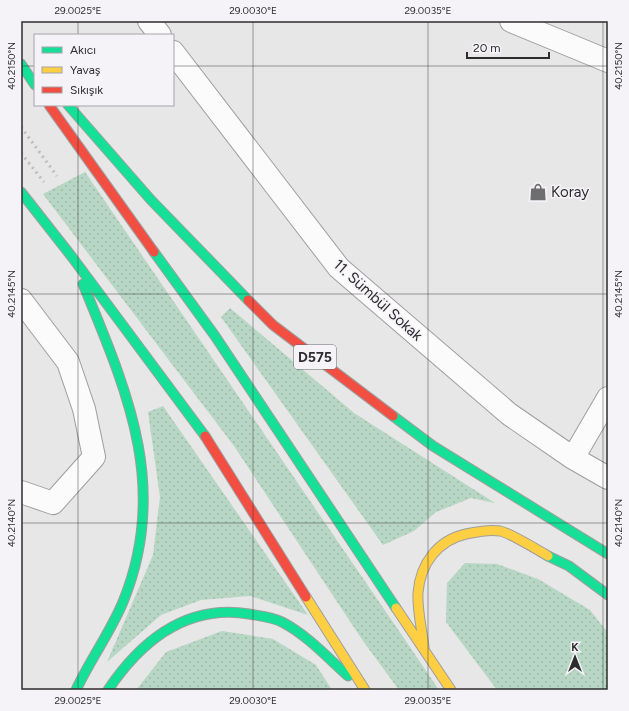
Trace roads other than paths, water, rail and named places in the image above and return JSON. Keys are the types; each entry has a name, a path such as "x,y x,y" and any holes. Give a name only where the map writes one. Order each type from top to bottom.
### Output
{"highway":[{"path":"23,60 34,67"},
{"path":"23,60 34,83"},
{"path":"50,106 215,336 450,690"},
{"name":"D575","path":"69,106 151,200 273,325 433,446 608,554"},
{"path":"21,192 72,256 195,421 365,690"},
{"path":"72,256 127,397 137,434 143,475 145,508 141,541 133,575 123,602 109,630 86,668 76,690"},
{"path":"424,650 418,594 421,574 430,557 442,545 458,536 479,532 500,531 569,566 608,595"},
{"path":"108,690 118,673 153,638 175,625 201,614 229,610 280,621 305,637 365,690"}],"street":[{"path":"149,21 159,34"},
{"path":"511,21 606,56"},
{"name":"11. Sümbül Sokak","path":"174,53 339,268 509,414 573,458 608,478"},
{"path":"21,300 68,362 84,409 94,457 53,503 21,492"},
{"path":"573,458 608,398"}],"railway":[{"path":"21,127 57,176"},
{"path":"21,153 44,182"}],"place":[{"name":"Koray","path":"538,192"}]}
